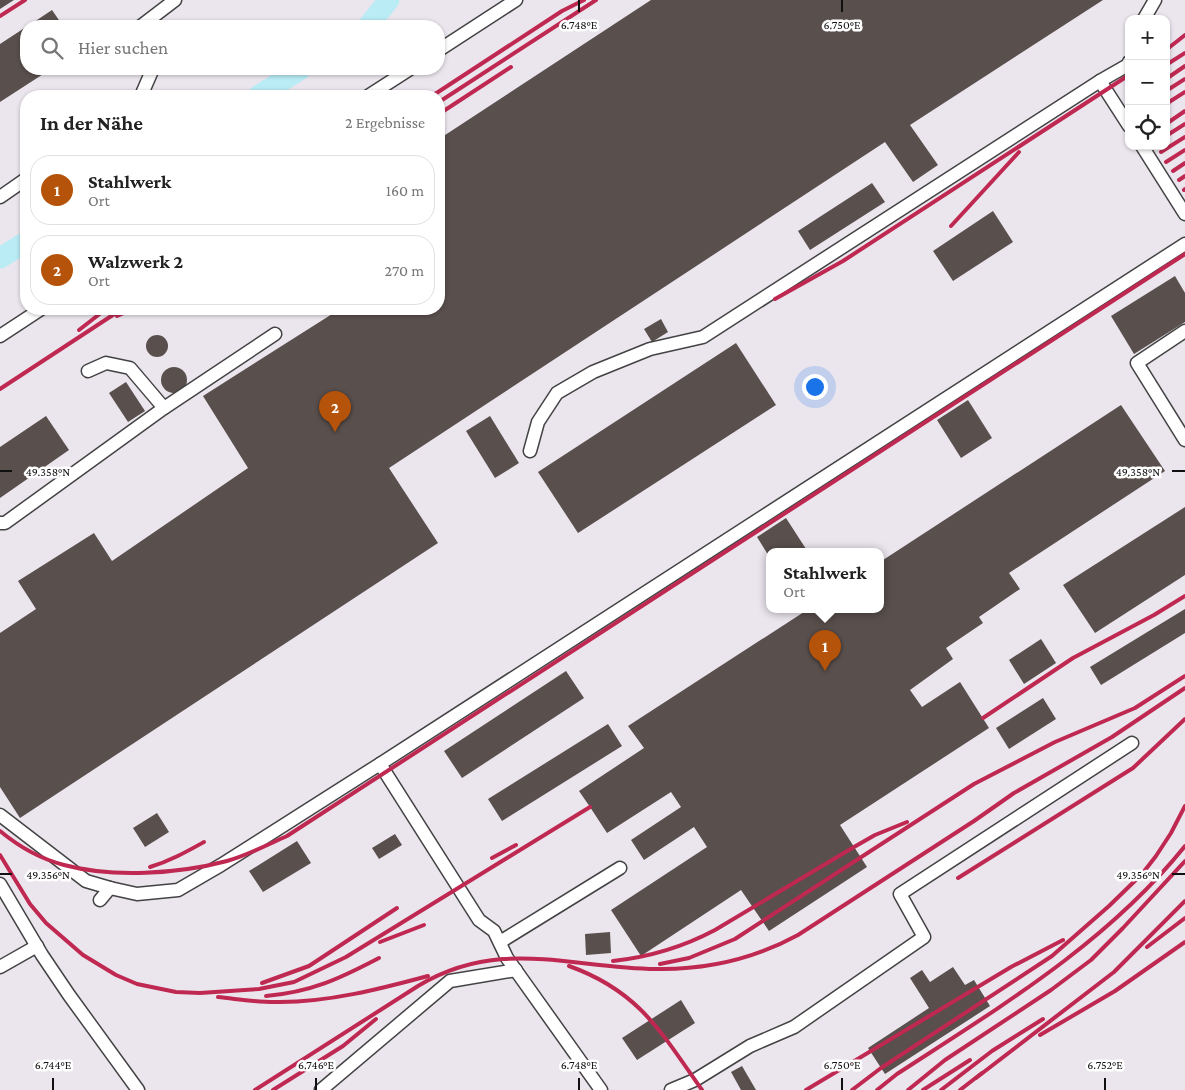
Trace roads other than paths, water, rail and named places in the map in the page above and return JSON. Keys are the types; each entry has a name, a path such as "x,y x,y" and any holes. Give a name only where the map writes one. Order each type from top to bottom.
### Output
{"lane":[{"path":"149,20 175,0"},
{"path":"445,46 516,0"},
{"path":"1146,15 1155,0"},
{"path":"530,450 538,422 557,393 594,372 650,349 703,337 1125,67"},
{"path":"144,90 151,75"},
{"path":"377,90 401,75"},
{"path":"1100,81 1125,120"},
{"path":"1145,150 1185,214"},
{"path":"0,197 20,183"},
{"path":"0,815 86,881 137,894 178,890 221,865 380,764 1185,244"},
{"path":"0,336 32,315"},
{"path":"1185,332 1137,363 1185,440"},
{"path":"0,523 4,523 164,408 274,334"},
{"path":"88,371 106,363 130,368 164,408"},
{"path":"671,1090 695,1080 750,1046 794,1028 924,937 900,894 1132,743"},
{"path":"380,764 479,920 494,931 507,958 601,1090"},
{"path":"500,942 620,868"},
{"path":"0,884 69,995 138,1090"},
{"path":"100,900 110,888"},
{"path":"0,967 37,946"},
{"path":"321,1090 450,981 516,970"}],"waterway":[{"path":"373,20 389,0"},
{"path":"268,90 291,75"},
{"path":"0,258 20,246"}],"railway":[{"path":"0,16 25,0"},
{"path":"441,90 562,11 584,0"},
{"path":"445,98 596,0"},
{"path":"1170,47 1185,35"},
{"path":"1170,62 1185,53"},
{"path":"1170,76 1185,66"},
{"path":"445,110 511,67"},
{"path":"775,299 843,261 1125,78"},
{"path":"1170,88 1185,79"},
{"path":"1170,101 1185,92"},
{"path":"1170,121 1185,111"},
{"path":"1170,133 1185,124"},
{"path":"1161,152 1185,137"},
{"path":"1166,162 1185,150"},
{"path":"951,226 1019,152"},
{"path":"1173,171 1185,163"},
{"path":"1179,180 1185,176"},
{"path":"0,831 14,842 55,862 83,869 124,873 188,869 227,861 287,836 1185,254"},
{"path":"79,330 98,315"},
{"path":"0,389 113,315"},
{"path":"983,718 1073,658 1154,615 1185,596"},
{"path":"660,964 689,958 735,939 974,784 1055,742 1135,708 1185,676"},
{"path":"255,1090 418,986 448,971 478,963 506,959 535,959 624,967 675,969 712,965 764,951 798,935 1014,793 1112,737 1185,688"},
{"path":"958,878 1133,768 1185,719"},
{"path":"852,1090 881,1068 1052,956 1142,874 1171,833 1185,806"},
{"path":"0,855 30,904 46,923 83,955 116,975 137,984 176,992 200,993 259,989 294,982 346,957 590,807"},
{"path":"613,961 640,957 666,950 703,936 875,835 907,822"},
{"path":"150,867 184,853 204,842"},
{"path":"492,858 516,845"},
{"path":"877,1090 897,1074 1013,998 1087,943 1122,913 1185,846"},
{"path":"908,1090 945,1060 1051,990 1091,960 1185,861"},
{"path":"976,1078 1114,972 1185,901"},
{"path":"262,983 309,966 397,908"},
{"path":"1147,947 1185,918"},
{"path":"380,942 424,925"},
{"path":"806,1090 1011,967 1063,940"},
{"path":"1040,1035 1115,991 1185,942"},
{"path":"266,996 311,988 351,972 379,958"},
{"path":"569,966 593,976 614,988 631,1001 660,1032 702,1090"},
{"path":"218,997 272,1002 317,1000 373,990 428,976"},
{"path":"273,1090 343,1046 376,1019"},
{"path":"941,1090 992,1051 1043,1019"},
{"path":"923,1090 970,1060"},
{"path":"960,1090 982,1073"}],"place":[{"name":"Walzwerk 2","path":"335,432"},
{"name":"Stahlwerk","path":"825,671"}]}
